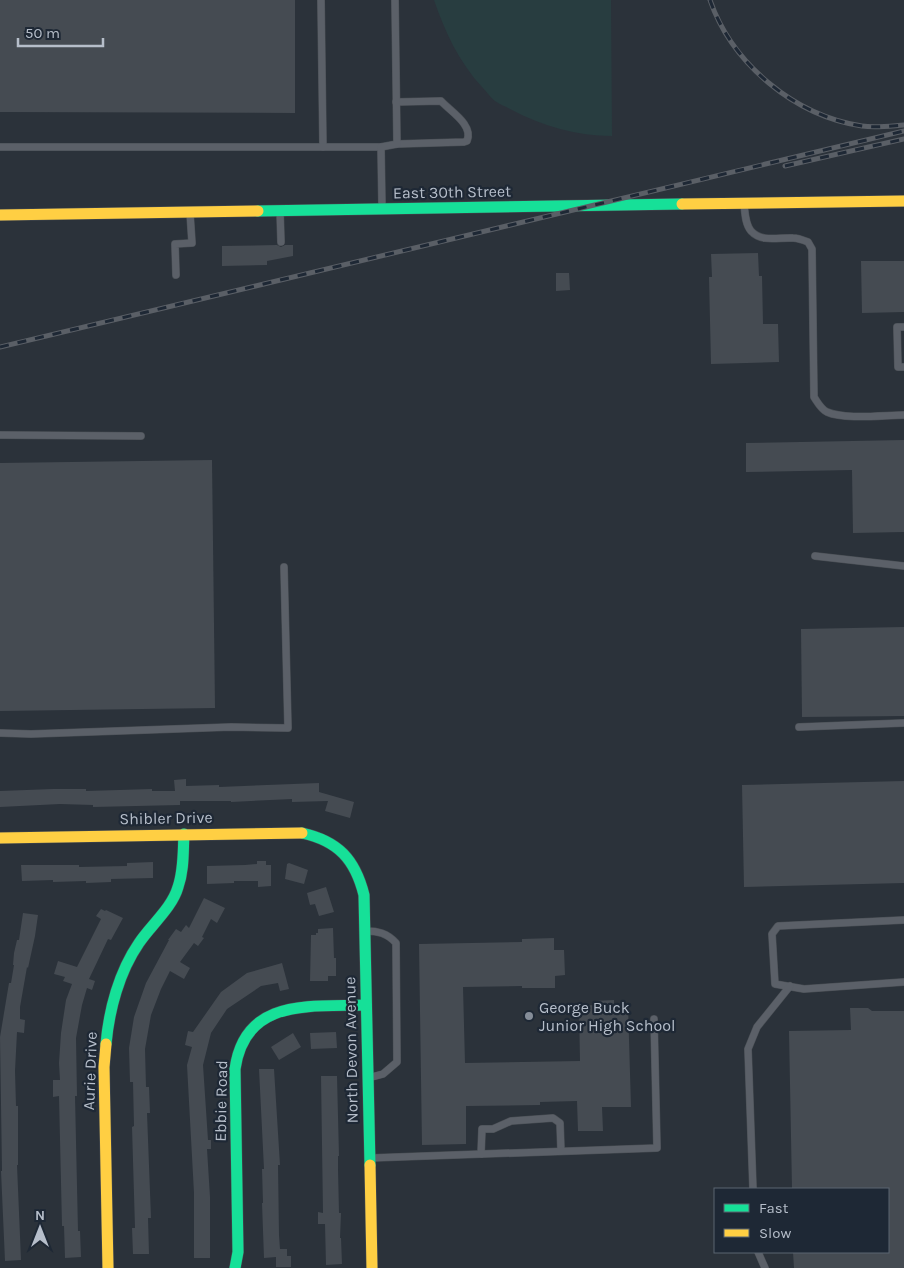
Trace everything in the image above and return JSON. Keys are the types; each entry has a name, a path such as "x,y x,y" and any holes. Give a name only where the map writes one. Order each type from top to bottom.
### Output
{"street":[{"name":"East 30th Street","path":"0,215 904,201"},
{"name":"Shibler Drive","path":"0,838 302,833 317,836 331,843"},
{"name":"Aurie Drive","path":"108,1268 104,1067 108,1024 114,998 128,963 138,944 178,890 184,863 184,834"},
{"name":"North Devon Avenue","path":"331,843 347,856 358,874 364,895 374,1268"},
{"name":"Ebbie Road","path":"235,1268 238,1252 235,1069 236,1058 242,1040 256,1024 278,1010 366,1005"}],"lane":[{"path":"321,0 323,147"},
{"path":"395,0 397,144"},
{"path":"0,147 382,147 397,144 467,141 469,136 467,127 441,101 396,102"},
{"path":"382,147 382,209"},
{"path":"744,204 746,221 751,230 760,237 772,239 794,238 808,242 812,249 814,398 820,408 843,416 904,414"},
{"path":"280,211 281,242"},
{"path":"176,275 175,244 192,243 190,212"},
{"path":"904,327 897,327 898,367 904,367"},
{"path":"0,435 141,436"},
{"path":"815,556 904,566"},
{"path":"0,733 31,734 288,728 284,567"},
{"path":"799,727 904,723"},
{"path":"904,920 778,926 772,934 775,984 804,989 904,982"},
{"path":"364,931 376,931 388,935 396,943 397,1062 383,1074 368,1078"},
{"path":"752,1188 748,1049 757,1027 790,986"},
{"path":"370,1158 657,1148 654,1019"},
{"path":"481,1154 482,1129 493,1129 511,1121 553,1118 560,1123 561,1151"},
{"path":"758,1253 765,1268"}],"green space":[{"path":"434,0 611,0 612,136 599,136 560,129 523,116 495,101 466,67 448,35"}],"building":[{"path":"0,0 295,0 295,113 0,112"},
{"path":"277,245 281,247 293,245 293,256 267,261 267,265 222,266 222,246"},
{"path":"758,253 759,276 762,276 763,324 778,324 779,362 711,364 709,277 712,277 711,254"},
{"path":"861,261 904,261 904,312 862,313"},
{"path":"556,273 569,273 570,290 556,291"},
{"path":"904,440 904,532 853,533 852,470 746,472 746,443"},
{"path":"212,460 215,708 0,711 0,463"},
{"path":"904,627 904,716 802,717 801,629"},
{"path":"186,779 186,786 219,785 219,787 319,783 319,792 354,802 350,818 325,811 328,801 292,802 292,799 231,802 180,801 180,805 93,807 93,805 60,804 0,807 0,791 152,789 152,791 175,791 174,780"},
{"path":"904,781 904,883 744,887 742,785"},
{"path":"257,861 266,861 266,865 271,865 271,886 258,887 258,881 207,884 207,866 257,864"},
{"path":"153,862 153,878 111,879 111,882 86,883 86,881 22,881 21,865 127,866 127,863"},
{"path":"289,863 308,870 304,884 285,879 287,864"},
{"path":"326,887 334,912 319,916 315,904 310,905 307,893"},
{"path":"204,898 225,908 217,923 211,919 202,937 204,938 198,946 194,943 180,962 190,968 184,979 170,971 151,1015 145,1049 146,1087 149,1087 150,1113 147,1113 151,1218 148,1218 149,1254 133,1254 132,1228 135,1228 132,1127 134,1126 133,1082 130,1082 129,1048 134,1017 146,983 168,940 176,929 181,932 186,925 189,928"},
{"path":"101,909 123,918 111,940 108,939 89,979 95,981 92,990 87,988 76,1038 77,1096 75,1096 78,1231 80,1231 81,1257 65,1258 64,1226 62,1226 59,1096 53,1097 53,1080 60,1080 61,1033 66,1000 72,984 63,981 65,977 54,974 58,961 77,967 101,919 96,916"},
{"path":"23,913 38,915 20,1007 20,1019 25,1020 24,1033 17,1032 15,1071 16,1106 18,1106 17,1165 21,1260 5,1261 1,1171 0,1037 14,965 14,953 17,940 19,940"},
{"path":"333,928 336,976 328,976 328,981 310,981 311,935 316,935 318,929"},
{"name":"George Buck Junior High School","path":"554,938 554,950 564,950 565,975 555,976 555,988 522,988 522,986 463,987 465,1063 580,1061 579,1006 595,1005 595,1001 614,1000 614,1005 628,1005 631,1107 602,1107 603,1131 578,1131 577,1101 540,1102 540,1105 466,1106 466,1144 422,1145 419,944 522,942 522,939"},
{"path":"282,963 289,989 280,991 278,983 261,986 227,1009 211,1033 203,1065 208,1140 211,1140 211,1149 207,1149 210,1197 210,1258 194,1258 194,1193 187,1065 192,1047 185,1045 188,1031 193,1032 221,992 247,973"},
{"path":"850,1008 868,1008 872,1011 904,1011 904,1268 794,1268 793,1253 889,1253 889,1188 792,1188 789,1031 851,1030"},
{"path":"336,1032 337,1048 311,1049 310,1033"},
{"path":"293,1033 301,1047 279,1060 271,1047"},
{"path":"259,1069 274,1069 280,1165 278,1165 280,1249 287,1249 287,1256 291,1256 291,1267 276,1267 276,1257 264,1258 262,1169 264,1169"},
{"path":"321,1076 337,1076 339,1213 341,1213 342,1264 326,1265 325,1224 318,1224 318,1212 323,1213"}],"railway":[{"path":"710,0 720,23 750,65 790,99 813,111 837,120 862,126 904,125"},
{"path":"0,347 904,131"},
{"path":"785,166 904,139"}],"traffic: fast":[{"path":"258,211 682,204"},
{"path":"302,833 326,841 343,854 356,871 364,895 370,1165"},
{"path":"106,1044 112,1005 126,966 139,943 171,902 178,887 182,868 184,834"},
{"path":"235,1268 238,1252 235,1069 241,1046 252,1029 266,1018 284,1011 303,1007 366,1005"}],"traffic: slow":[{"path":"682,204 904,201"},
{"path":"0,215 258,211"},
{"path":"0,838 302,833"},
{"path":"106,1044 104,1067 108,1268"},
{"path":"370,1165 372,1268"}],"place":[{"name":"George Buck Junior High School","path":"529,1016"}]}
